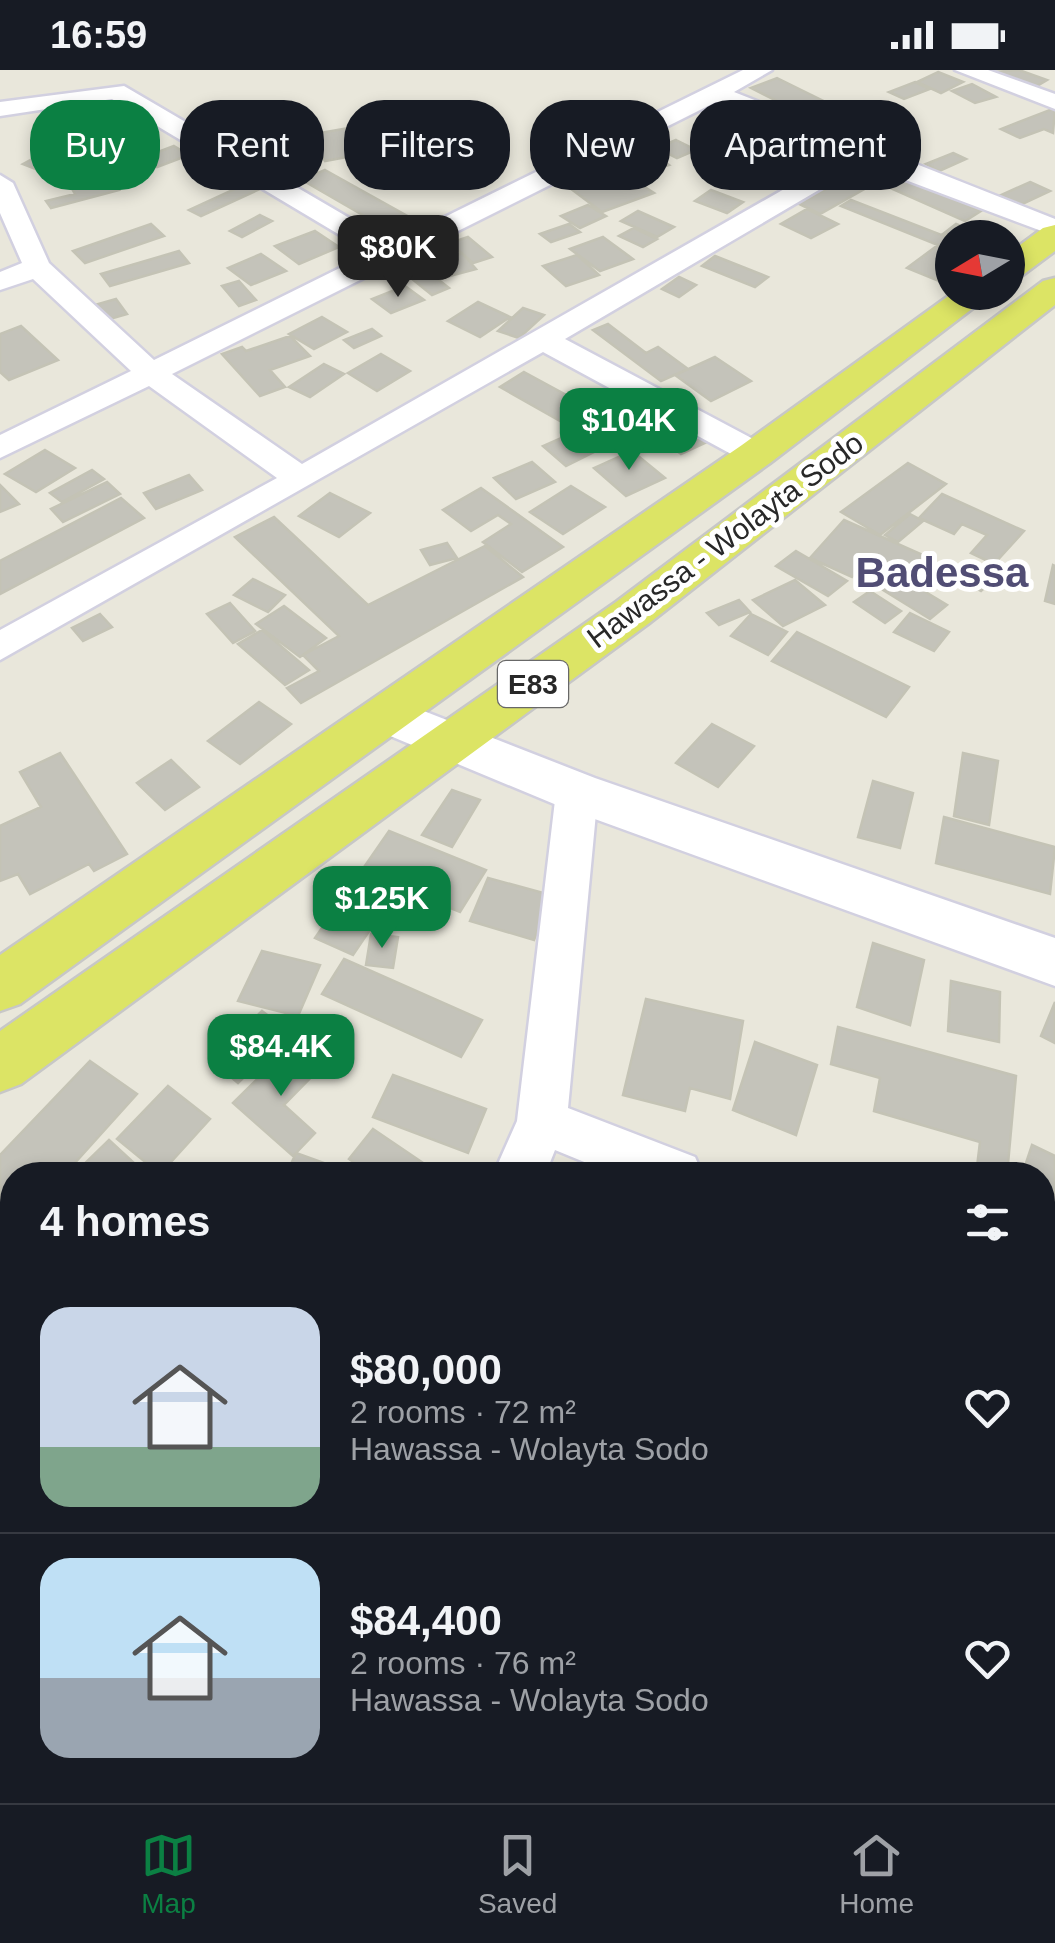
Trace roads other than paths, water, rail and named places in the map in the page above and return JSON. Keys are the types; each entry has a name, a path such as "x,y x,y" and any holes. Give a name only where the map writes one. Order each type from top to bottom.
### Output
{"main road":[{"path":"1025,256 1055,232"},
{"name":"Hawassa - Wolayta Sodo","path":"0,1065 632,613 1055,288"},
{"name":"Hawassa - Wolayta Sodo","path":"0,986 756,454 952,310"}],"street":[{"path":"0,448 761,70"},
{"path":"966,70 1055,102"},
{"path":"0,109 116,91 393,255"},
{"path":"715,93 731,100"},
{"path":"921,179 1055,232"},
{"path":"0,184 37,267 152,375 302,480"},
{"path":"0,647 302,480 801,190"},
{"path":"0,282 37,267"},
{"path":"544,340 756,454"},
{"path":"388,715 577,792 1055,962"},
{"path":"525,1162 542,1121 577,792"},
{"path":"542,1121 645,1162"}],"district":[{"name":"Badessa","path":"942,572"}]}
